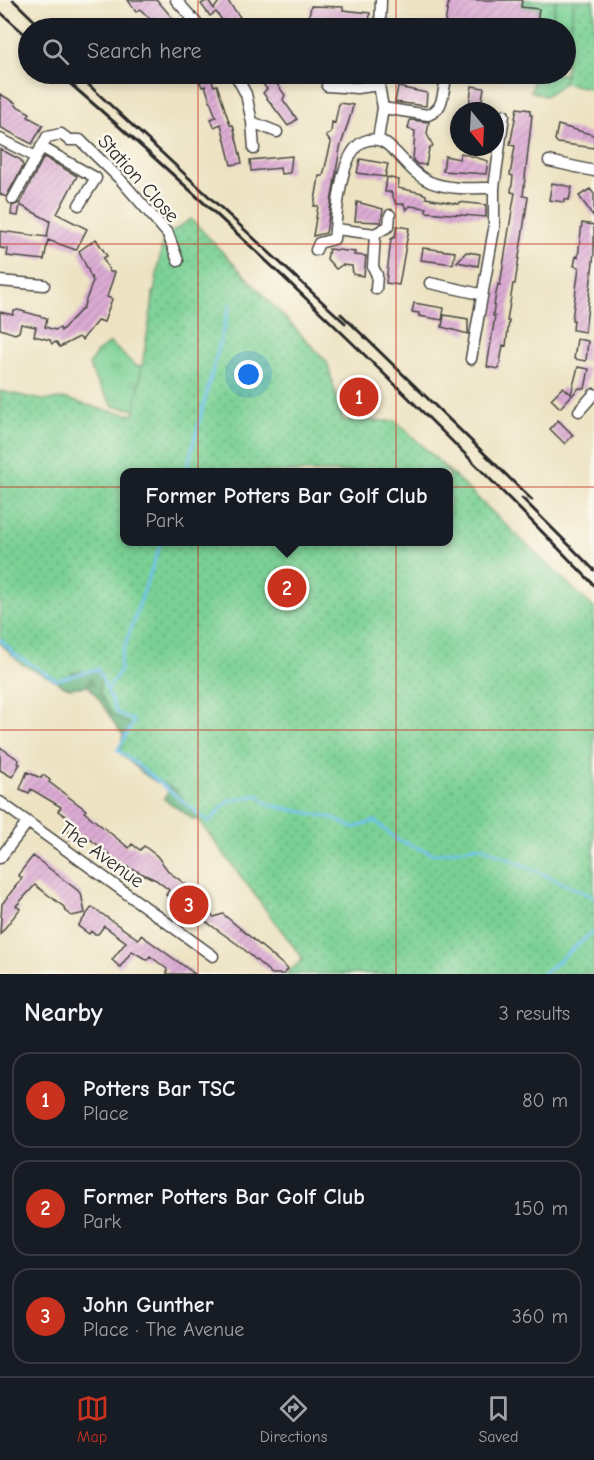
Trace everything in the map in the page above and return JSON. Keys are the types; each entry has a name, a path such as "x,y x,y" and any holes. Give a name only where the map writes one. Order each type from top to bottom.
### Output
{"street":[{"path":"176,0 192,18"},
{"path":"380,18 381,0"},
{"path":"240,84 246,94 252,122 254,148"},
{"path":"383,108 433,113 441,105 445,84"},
{"path":"327,86 380,85 383,108 378,139"},
{"path":"252,122 277,132"},
{"name":"Station Close","path":"38,152 47,137 61,134 69,140 80,140 120,179 168,234 178,261"},
{"path":"0,139 38,152 96,178 79,205"},
{"path":"378,139 427,181 450,187 494,188"},
{"path":"335,234 349,154 362,142 378,139"},
{"path":"13,199 38,152"},
{"path":"471,359 480,294 494,229 494,188 498,156"},
{"path":"549,161 594,171"},
{"path":"316,250 320,243 335,234 375,234 389,226 390,215"},
{"path":"375,234 373,267 377,275 376,289"},
{"path":"0,281 44,285"},
{"path":"430,283 480,294"},
{"path":"579,411 594,394"},
{"name":"The Avenue","path":"0,802 213,956"},
{"path":"0,858 28,822"}],"green space":[{"path":"522,0 556,0 552,18 538,18 539,9 521,7"},
{"path":"556,0 574,0 572,18 552,18"},
{"path":"574,0 594,0 594,89 569,84 576,84 576,18 572,18"},
{"path":"533,84 563,84 545,96 530,91"},
{"path":"191,219 327,362 343,420 396,421 446,468 120,468 120,546 453,546 453,475 594,608 594,974 286,974 303,959 176,790 143,773 121,754 122,738 131,725 112,714 100,693 101,671 73,672 58,682 20,663 0,643 0,391 42,400 67,399 104,410 134,415 163,238"},
{"path":"165,283 147,412 113,406 96,381 89,365 97,352 110,343 136,366 149,366 153,292"},
{"path":"94,667 104,673 203,819 193,819 164,799 170,788 151,779 127,755 129,741 117,728 88,686 69,688 58,683 61,674"}],"building":[{"path":"128,0 157,0 172,18 149,18 140,9 136,12"},
{"path":"208,0 214,9 220,0 227,0 240,17 220,18 216,12 210,16 201,4"},
{"path":"449,0 522,0 521,7 539,9 538,18 446,18"},
{"path":"311,6 343,7 343,10 370,13 370,18 314,18 309,16"},
{"path":"201,84 217,85 230,125 233,125 242,163 231,165 221,124 214,127 211,119 216,117 205,86 202,87"},
{"path":"263,84 277,84 285,95 283,100 297,119 288,126 263,93 267,89"},
{"path":"472,86 484,88 482,102 469,102"},
{"path":"398,87 427,93 426,106 395,102"},
{"path":"0,94 30,113 28,117 43,125 32,144 0,127"},
{"path":"339,103 353,105 340,148 326,233 313,236 318,206 314,206 319,176 323,176 331,143 326,136 331,133 332,122 335,123"},
{"path":"517,108 530,110 530,115 532,115 523,196 528,197 507,321 509,321 506,346 503,345 499,369 487,367 495,316 493,316 495,299 498,284 500,285 515,193 511,192 513,176 510,175 515,146 510,145"},
{"path":"410,120 429,122 427,134 433,146 429,149 426,165 417,164 413,160 415,131 408,129"},
{"path":"558,125 594,135 594,148 558,143 555,140"},
{"path":"0,149 21,160 23,166 6,197 0,194"},
{"path":"292,156 290,173 281,174 280,168 251,171 250,160"},
{"path":"445,156 459,159 460,156 471,156 488,161 486,174 443,171"},
{"path":"44,157 77,176 57,214 87,229 76,250 48,240 44,260 7,256 8,249 0,248 0,231 47,237 50,221 20,205 18,216 11,215 12,206 20,203"},
{"path":"360,159 388,164 385,177 357,173"},
{"path":"387,177 399,180 398,188 422,193 426,195 426,198 459,204 459,202 486,205 486,217 426,212 426,208 410,206 406,210 404,204 396,204 391,192 385,192"},
{"path":"552,183 572,187 569,200 564,199 564,202 549,200"},
{"path":"590,189 594,194 594,217 579,196"},
{"path":"357,202 383,209 381,222 355,221"},
{"path":"582,223 594,225 594,253 585,332 573,330 574,320 572,320 579,267 574,266 576,256 578,257"},
{"path":"397,226 409,228 399,285 386,283 391,239 395,237"},
{"path":"96,239 107,256 103,258 110,272 115,272 107,297 112,299 104,322 98,320 82,340 79,337 60,347 56,342 52,344 50,340 34,336 36,327 21,324 19,332 15,334 0,329 0,312 13,315 14,311 18,310 47,318 45,327 55,330 60,328 61,331 83,308 93,281 79,251"},
{"path":"423,248 455,252 453,264 421,260"},
{"path":"329,249 355,252 354,255 366,256 364,276 353,274 352,266 342,265 336,269 327,259"},
{"path":"466,252 480,254 478,266 457,262"},
{"path":"414,303 444,308 442,320 419,316 419,313 412,312"},
{"path":"444,315 468,319 468,334 442,327"},
{"path":"577,339 588,341 586,361 574,359"},
{"path":"578,367 589,369 585,389 579,388 560,408 551,399 563,387 571,394"},
{"path":"558,420 573,435 565,444 550,429"},
{"path":"0,747 19,760 20,764 12,777 0,770"},
{"path":"27,772 41,778 43,775 50,780 49,782 86,810 84,812 129,848 132,844 140,850 144,846 157,856 169,872 208,901 199,912 188,903 185,908 166,895 169,890 156,880 123,865 90,839 88,842 75,832 69,840 68,818 58,811 61,807 31,789 29,793 20,789"},
{"path":"33,856 81,893 85,913 72,916 35,885 16,906 20,909 0,934 2,904 22,878 18,875"},
{"path":"92,907 138,939 141,935 195,974 167,974 167,969 150,956 147,960 132,951 120,967 112,960 126,942 104,926 98,934 91,931 89,934 78,926"},
{"path":"203,909 214,917 223,914 288,969 284,974 272,974 240,946 198,916"}],"waterway":[{"path":"187,468 230,304"},
{"path":"107,691 120,670 121,657 160,546"},
{"path":"0,639 15,655 56,680 98,669 117,713 134,721 118,750 209,822 228,801 258,795 269,805 333,818 353,828 375,821 397,840 434,854 480,846 594,897"},
{"path":"543,974 594,931"}],"railway":[{"path":"13,0 32,18"},
{"path":"0,12 18,28"},
{"path":"70,84 197,197 332,324 594,585"},
{"path":"88,84 345,323"},
{"path":"341,314 532,500"},
{"path":"522,498 594,570"}],"place":[{"name":"Potters Bar TSC","path":"359,397"},
{"name":"Former Potters Bar Golf Club","path":"287,588"},
{"name":"John Gunther","path":"189,905"}]}
